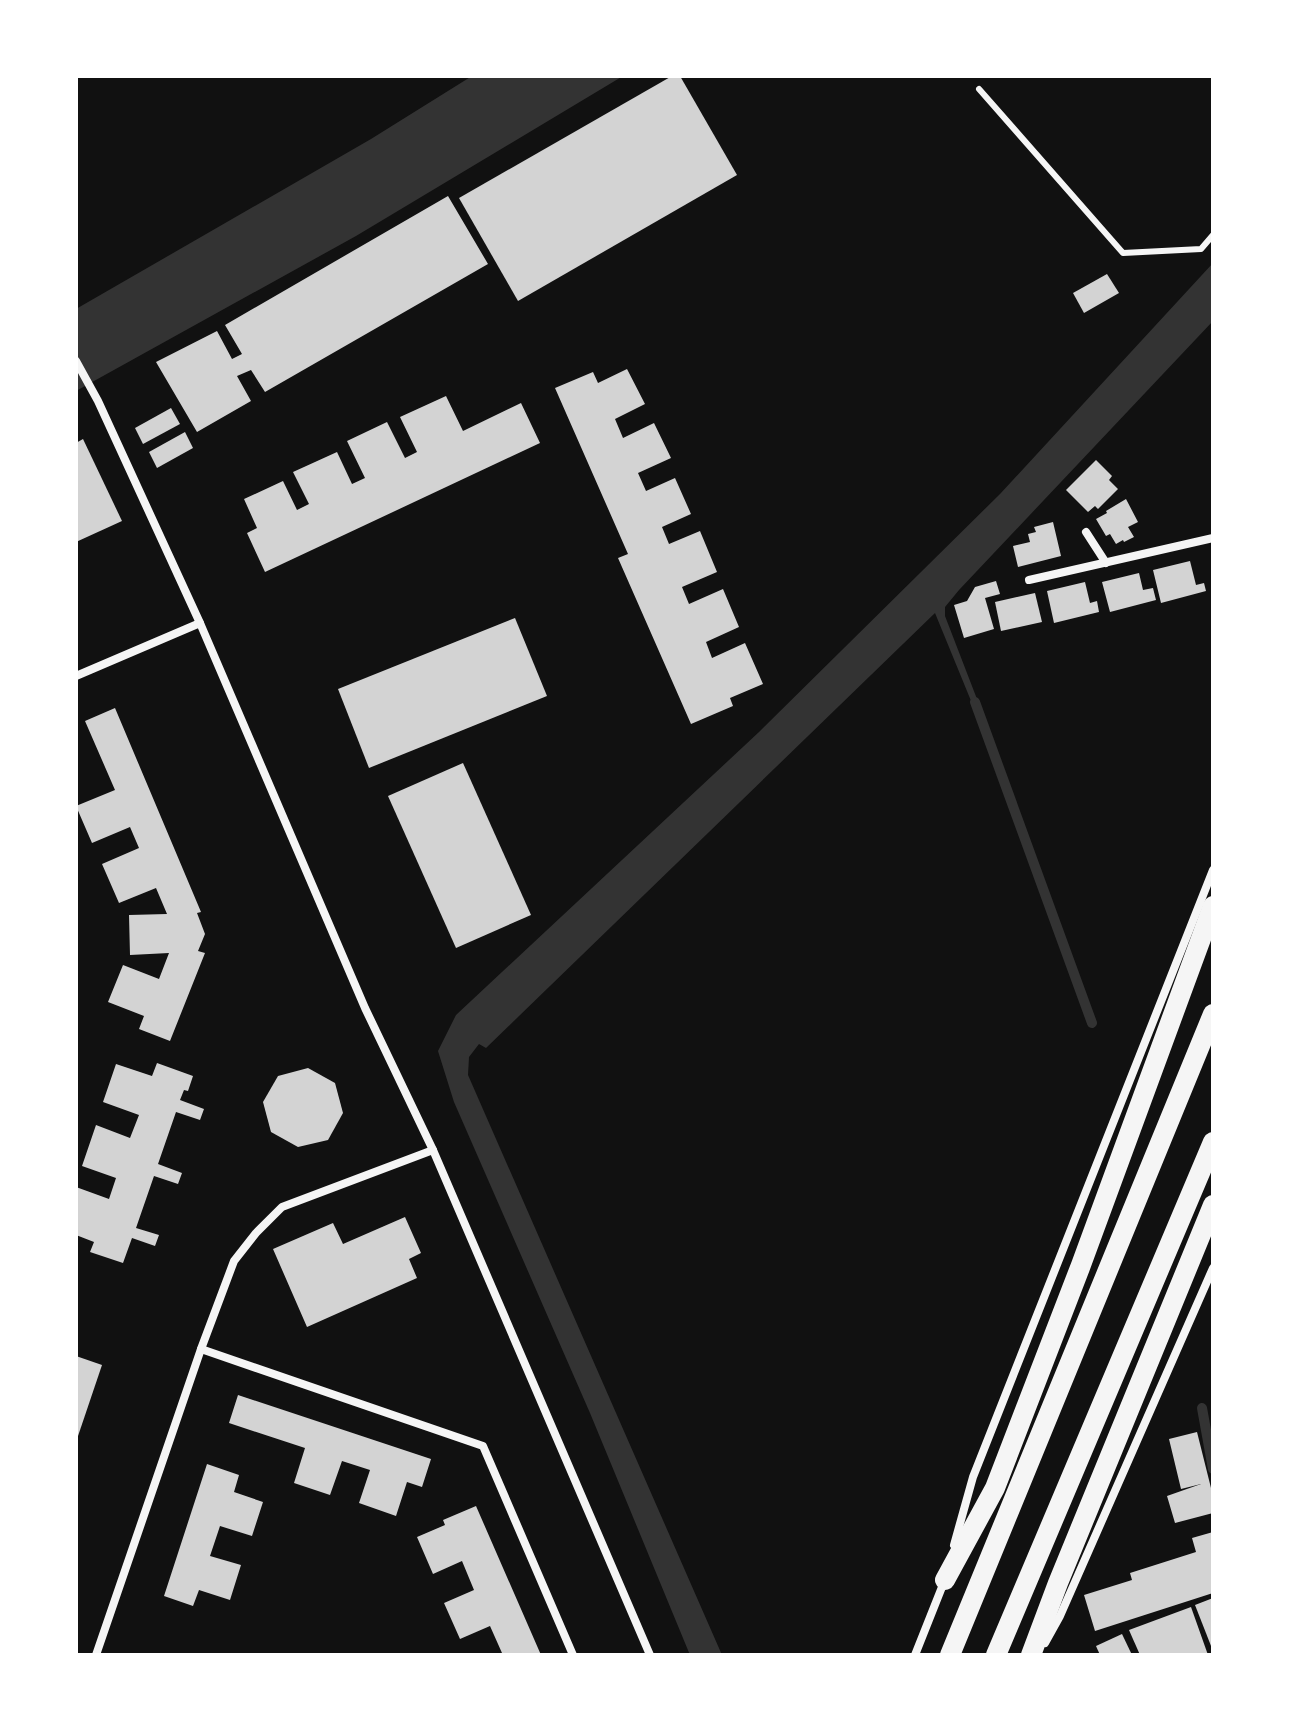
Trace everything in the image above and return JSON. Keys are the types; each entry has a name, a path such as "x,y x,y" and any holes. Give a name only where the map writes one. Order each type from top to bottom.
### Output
{"main road":[{"path":"945,1580 995,1488 1213,906"},
{"path":"950,1655 1213,1014"},
{"path":"996,1655 1213,1142"},
{"path":"1031,1655 1213,1205"}],"street":[{"path":"76,361 98,401 200,623 365,1008 433,1150 650,1655"},
{"path":"1086,532 1106,563"},
{"path":"1029,580 1213,538"},
{"path":"76,676 200,623"},
{"path":"915,1655 945,1580 973,1477 1213,870"},
{"path":"96,1655 234,1261 282,1207 433,1150"},
{"path":"1039,1655 1060,1616 1213,1268"},
{"path":"201,1349 483,1446 573,1655"}],"lane":[{"path":"979,89 1123,253 1201,249 1213,235"}],"shaded area":[{"path":"472,76 623,76 356,236 76,391 76,309 371,139"},
{"path":"1213,263 1213,321 945,607 945,616 982,712 976,713 935,613 486,1048 479,1044 469,1057 468,1075 722,1655 690,1655 590,1413 454,1102 438,1051 456,1015 759,732 1000,494"}],"building":[{"path":"672,76 680,76 737,175 518,301 459,198"},
{"path":"448,196 488,264 265,392 251,370 237,376 251,401 197,432 156,362 217,331 232,359 242,354 225,325"},
{"path":"1107,274 1119,293 1084,313 1073,293"},
{"path":"627,369 645,404 615,419 623,438 654,423 671,458 638,473 646,491 675,478 691,514 662,527 669,544 700,531 717,572 682,587 689,604 723,589 739,627 706,642 712,658 745,643 763,684 730,698 733,706 691,724 618,558 628,554 555,388 593,372 598,383"},
{"path":"446,396 463,431 521,403 540,443 265,572 247,533 257,528 244,499 283,481 297,510 309,504 293,472 337,452 352,484 365,478 347,441 387,422 405,458 417,452 400,417"},
{"path":"171,408 180,424 143,444 135,428"},
{"path":"185,432 193,448 157,468 149,452"},
{"path":"83,439 122,521 76,542 76,443"},
{"path":"1096,460 1112,476 1109,480 1118,489 1098,509 1095,506 1088,512 1066,490"},
{"path":"1126,499 1138,522 1128,527 1134,537 1116,544 1110,534 1106,536 1096,519"},
{"path":"1053,522 1061,556 1018,567 1013,546 1030,542 1028,534 1036,532 1034,527"},
{"path":"1190,561 1196,585 1204,583 1206,591 1161,603 1153,570"},
{"path":"1139,573 1143,590 1153,588 1156,600 1110,612 1102,582"},
{"path":"996,581 1000,594 985,598 994,629 964,638 954,605 967,601 975,587"},
{"path":"1085,582 1090,603 1097,601 1099,612 1054,623 1047,591"},
{"path":"1035,593 1042,622 1001,631 995,602"},
{"path":"515,618 547,696 369,768 338,689"},
{"path":"115,708 201,912 197,913 205,934 198,951 205,953 170,1041 139,1029 144,1016 108,1002 123,965 159,979 169,953 130,955 129,915 167,914 156,888 119,903 102,864 139,848 130,827 92,843 76,806 115,790 85,721"},
{"path":"463,763 531,915 456,948 388,796"},
{"path":"157,1063 193,1076 188,1091 184,1090 180,1100 204,1109 200,1120 176,1112 158,1164 182,1173 178,1184 154,1176 136,1228 159,1235 155,1246 132,1238 123,1263 90,1252 94,1242 76,1235 76,1187 109,1199 116,1178 82,1166 96,1125 130,1138 139,1115 103,1102 116,1064 152,1076"},
{"path":"308,1068 335,1083 343,1113 328,1140 298,1147 271,1132 263,1102 278,1076"},
{"path":"405,1217 421,1253 409,1259 417,1278 307,1327 273,1249 333,1223 343,1244"},
{"path":"76,1356 102,1365 77,1439 76,1439"},
{"path":"238,1395 431,1459 422,1487 407,1482 396,1516 359,1503 370,1470 342,1461 330,1495 294,1483 305,1448 229,1423"},
{"path":"1197,1432 1213,1496 1213,1513 1175,1523 1167,1496 1201,1484 1181,1489 1169,1439"},
{"path":"207,1464 239,1475 234,1492 263,1502 252,1536 220,1526 210,1556 241,1565 230,1600 199,1590 193,1606 164,1596"},
{"path":"476,1506 541,1655 497,1655 502,1653 490,1626 460,1639 444,1603 474,1590 462,1561 433,1574 417,1537 445,1525 443,1520"},
{"path":"1213,1532 1213,1593 1095,1631 1084,1595 1132,1580 1130,1573 1196,1552 1192,1538"},
{"path":"1213,1598 1213,1651 1195,1605"},
{"path":"1191,1607 1208,1655 1140,1655 1129,1630"},
{"path":"1122,1634 1132,1655 1100,1655 1096,1646"}],"waterway":[{"path":"975,702 1092,1023"},
{"path":"1202,1408 1213,1469"}]}
